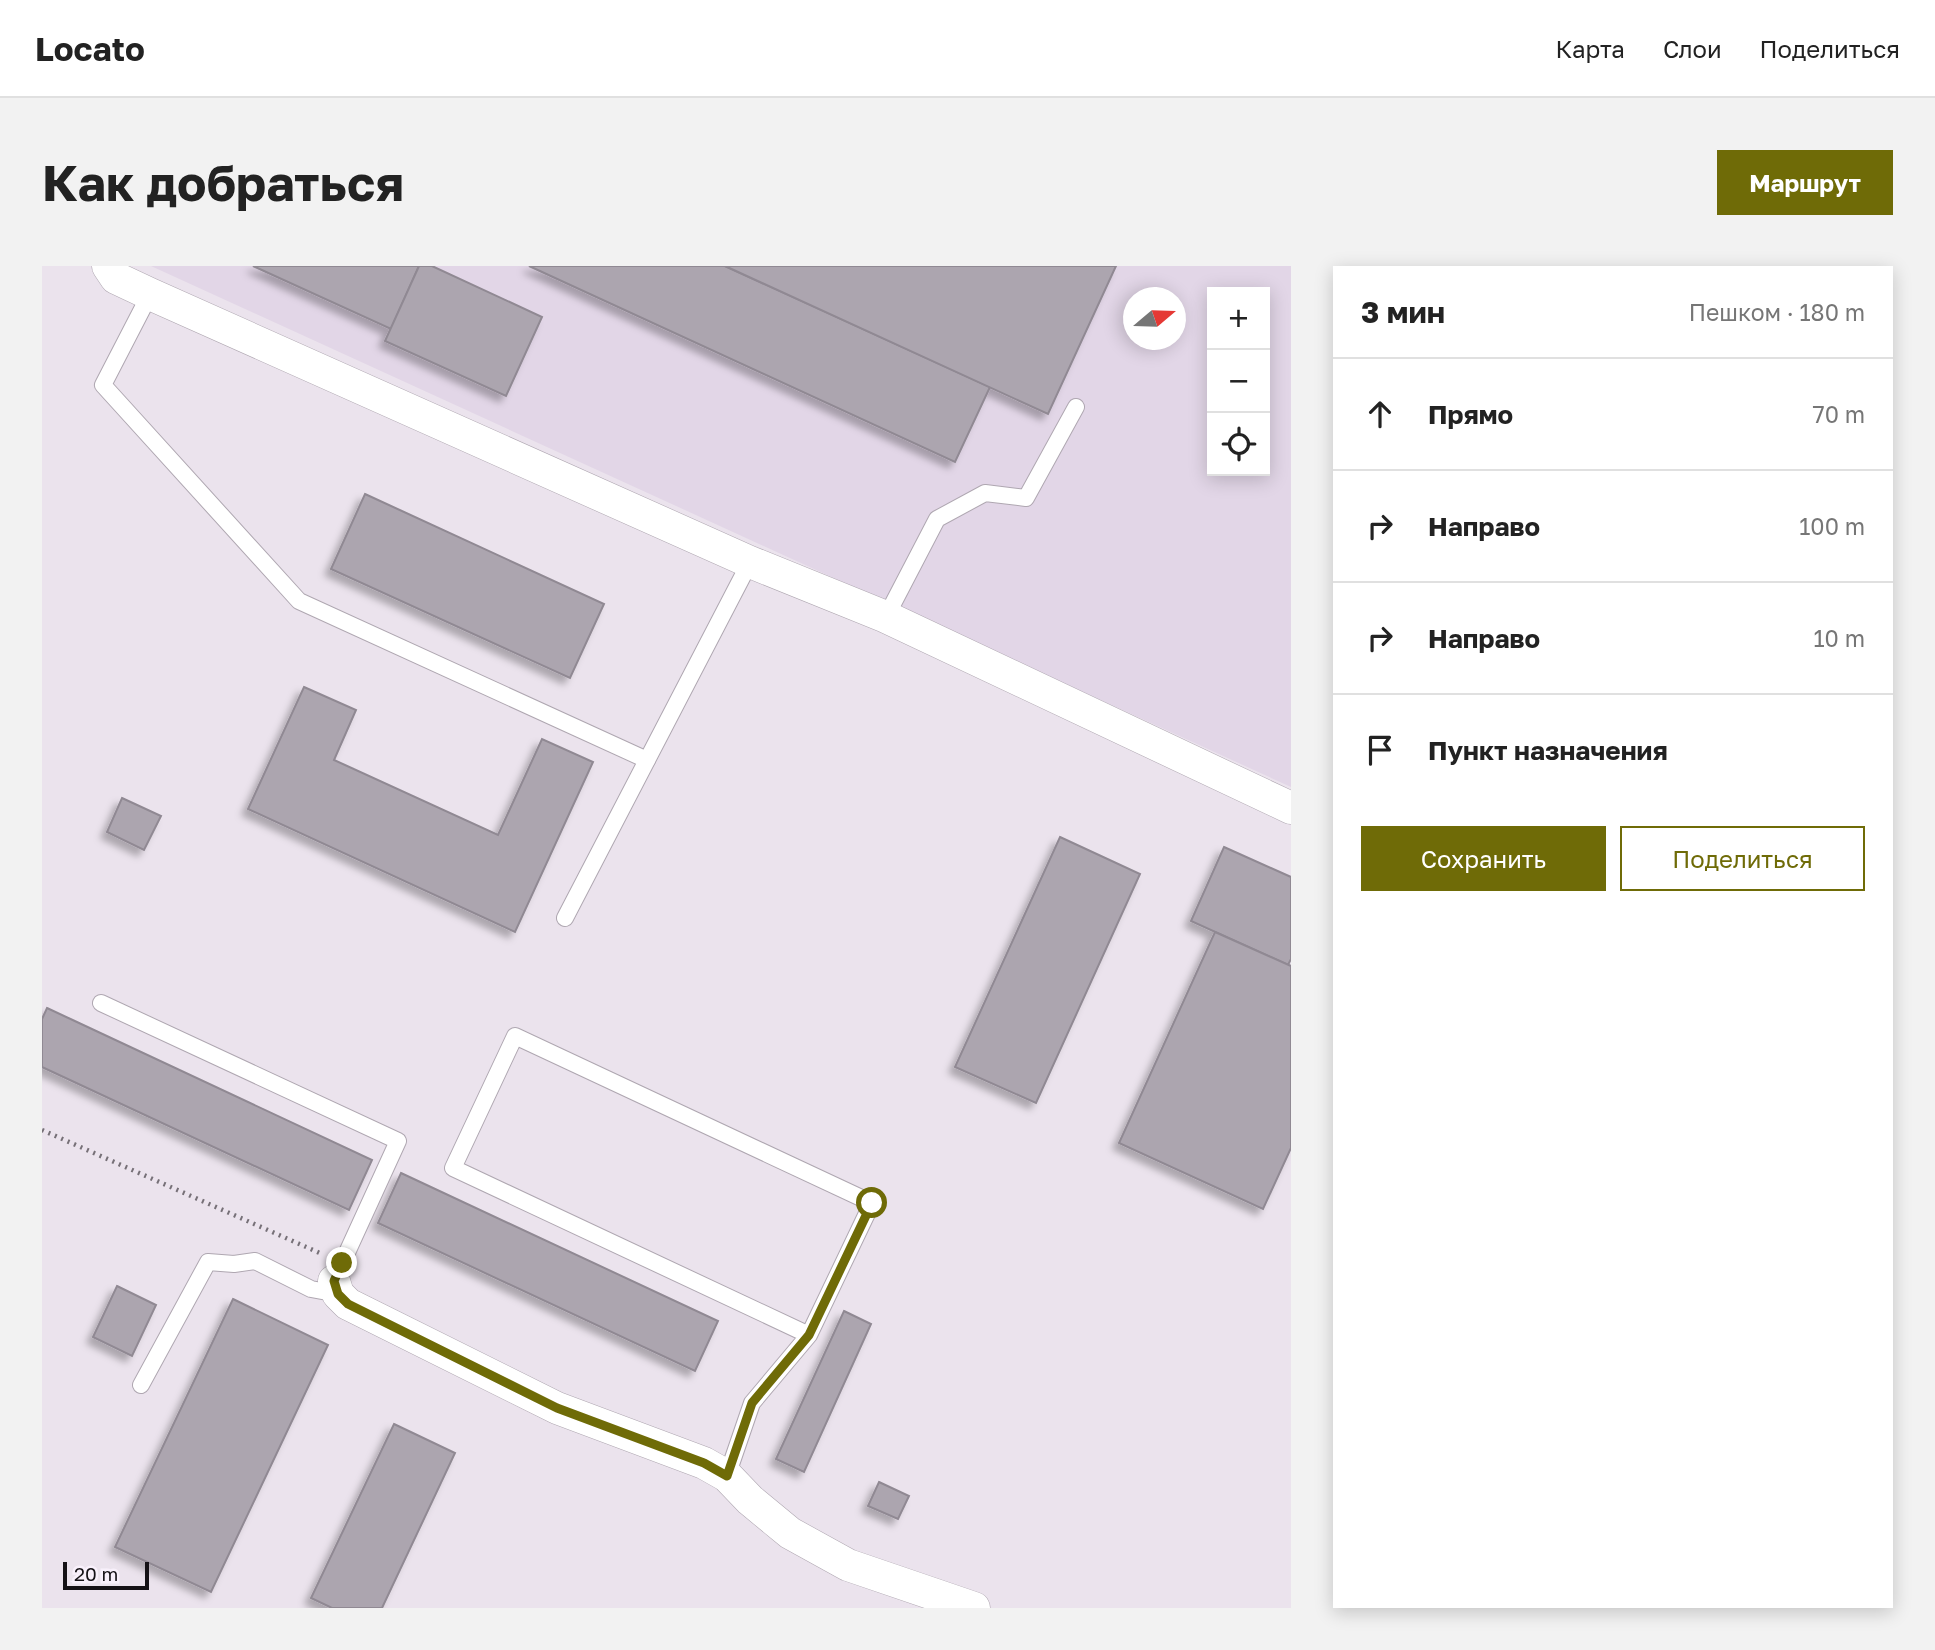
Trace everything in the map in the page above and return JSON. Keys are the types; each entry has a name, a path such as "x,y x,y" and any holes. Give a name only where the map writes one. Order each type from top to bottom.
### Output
{"street":[{"path":"108,266 116,278 150,294 750,562 886,617 1291,808"},
{"path":"338,1279 348,1304 557,1408 704,1463 727,1476 750,1500 790,1533 848,1565 974,1608"}],"lane":[{"path":"150,294 103,385 299,601 647,760"},
{"path":"886,617 937,519 985,493 1026,498 1076,407"},
{"path":"565,918 750,562"},
{"path":"101,1003 398,1141 338,1279 311,1289 255,1261 234,1264 208,1262 141,1385"},
{"path":"727,1476 752,1403 809,1335 872,1203 515,1036 453,1168 809,1335"}],"path":[{"path":"42,1130 338,1279"}],"shaded area":[{"path":"151,266 1291,266 1291,787"}],"building":[{"path":"253,266 419,266 391,329"},
{"path":"419,266 432,266 542,317 506,396 385,341"},
{"path":"529,266 725,266 990,387 955,462"},
{"path":"725,266 1116,266 1048,414"},
{"path":"365,494 604,604 570,678 331,569"},
{"path":"304,687 356,710 334,760 498,835 542,739 593,762 515,932 248,809"},
{"path":"122,798 161,816 144,850 107,832"},
{"path":"1060,837 1140,874 1036,1103 955,1067"},
{"path":"1224,847 1291,877 1291,959 1288,965 1191,921"},
{"path":"1215,932 1291,966 1291,1148 1263,1209 1119,1143"},
{"path":"47,1008 372,1160 349,1210 42,1067 42,1019"},
{"path":"401,1173 718,1321 695,1371 378,1223"},
{"path":"117,1286 156,1305 132,1356 93,1337"},
{"path":"233,1299 328,1345 211,1592 115,1547"},
{"path":"844,1311 871,1324 804,1472 776,1459"},
{"path":"394,1424 455,1453 382,1608 332,1608 311,1598"},
{"path":"879,1482 909,1496 898,1519 868,1506"}],"route":[{"path":"342,1263 334,1281 338,1294 348,1304 557,1408 704,1463 727,1476 752,1403 809,1335 872,1203"}]}
